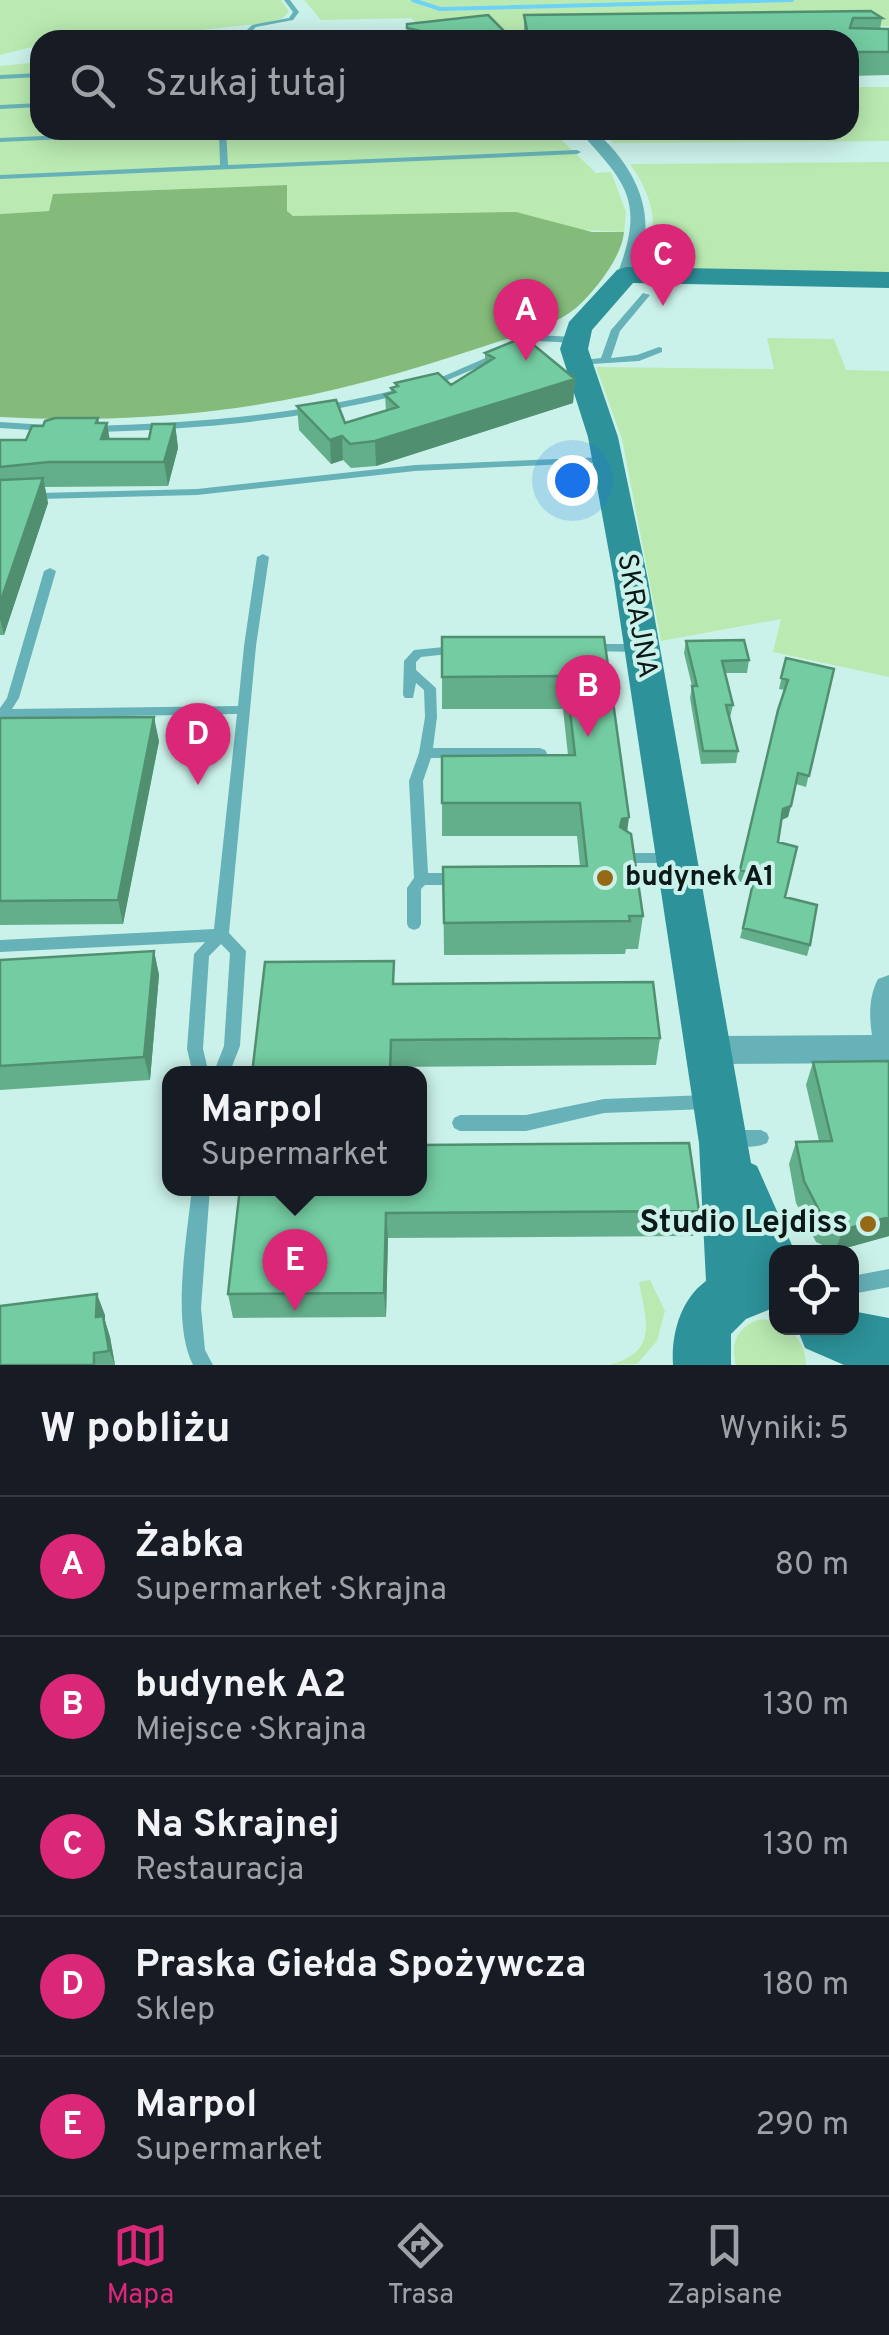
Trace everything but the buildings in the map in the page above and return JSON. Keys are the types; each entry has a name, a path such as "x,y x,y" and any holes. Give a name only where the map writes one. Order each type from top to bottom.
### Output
{"street":[{"path":"585,355 579,328 626,275 639,236 638,199 619,164 595,140"},
{"path":"626,275 889,280"},
{"name":"SKRAJNA","path":"585,355 642,648 708,1050 731,1131 763,1286"},
{"path":"889,988 885,1018 889,1041"},
{"path":"708,1050 889,1048"},
{"path":"702,1365 701,1332 708,1316 763,1286"},
{"path":"826,1335 837,1365"},
{"path":"840,1335 859,1343 889,1346"}],"lane":[{"path":"250,30 292,19 296,12 287,0"},
{"path":"0,77 30,76"},
{"path":"0,107 30,106"},
{"path":"0,140 30,139"},
{"path":"221,140 224,168"},
{"path":"0,177 576,152"},
{"path":"585,355 616,330 646,294"},
{"path":"420,386 455,376 532,340 585,355 639,358 660,350"},
{"path":"85,429 222,426 342,408 403,391"},
{"path":"0,425 66,429"},
{"path":"0,497 198,492 414,468 608,460"},
{"path":"199,1066 195,1048 202,954 222,935 243,710 263,557"},
{"path":"1,716 12,698 50,572"},
{"path":"566,649 642,648"},
{"path":"409,696 410,661 418,653 475,650"},
{"path":"409,671 430,688 432,716 426,753 416,781 421,880 414,888 414,924"},
{"path":"1,716 243,710"},
{"path":"426,753 540,753"},
{"path":"626,858 676,858"},
{"path":"421,880 474,879"},
{"path":"0,946 222,935 238,951 232,1046 223,1066"},
{"path":"460,1123 526,1123 604,1106 731,1131"},
{"path":"200,1196 190,1308 197,1359 203,1365"},
{"path":"859,1284 889,1278"}],"green space":[{"path":"0,0 281,0 289,11 283,18 266,23 201,30 30,30 30,48 0,55"},
{"path":"304,0 889,0 889,26 468,30 416,23 411,18 321,20"},
{"path":"30,63 30,140 561,140 596,173 611,172 626,212 624,232 293,216 287,211 286,185 54,194 50,211 0,214 0,66"},
{"path":"859,87 889,87 889,141 610,140 859,140"},
{"path":"889,162 889,274 671,268 648,256 653,231 651,208 630,164"},
{"path":"287,185 287,211 293,216 516,212 592,232 624,232 606,273 566,315 532,331 420,367 321,393 220,410 110,418 0,417 0,214 49,211 53,194"},
{"path":"767,338 834,339 846,370 889,371 889,677 773,652 781,619 661,641 622,439 596,367 774,369"},
{"path":"650,1280 665,1311 657,1341 637,1364 610,1365 626,1359 643,1343 646,1322 639,1282"},
{"path":"769,1320 769,1335 795,1335 806,1365 736,1365 735,1342 747,1325"}],"waterway":[{"path":"413,0 440,9 792,0"}],"place":[{"name":"Na Skrajnej","path":"663,306"},
{"name":"Żabka","path":"526,361"},
{"name":"budynek A2","path":"588,737"},
{"name":"Praska Giełda Spożywcza","path":"198,785"},
{"name":"budynek A1","path":"605,878"},
{"name":"Studio Lejdiss","path":"868,1224"},
{"name":"Marpol","path":"295,1311"}]}
